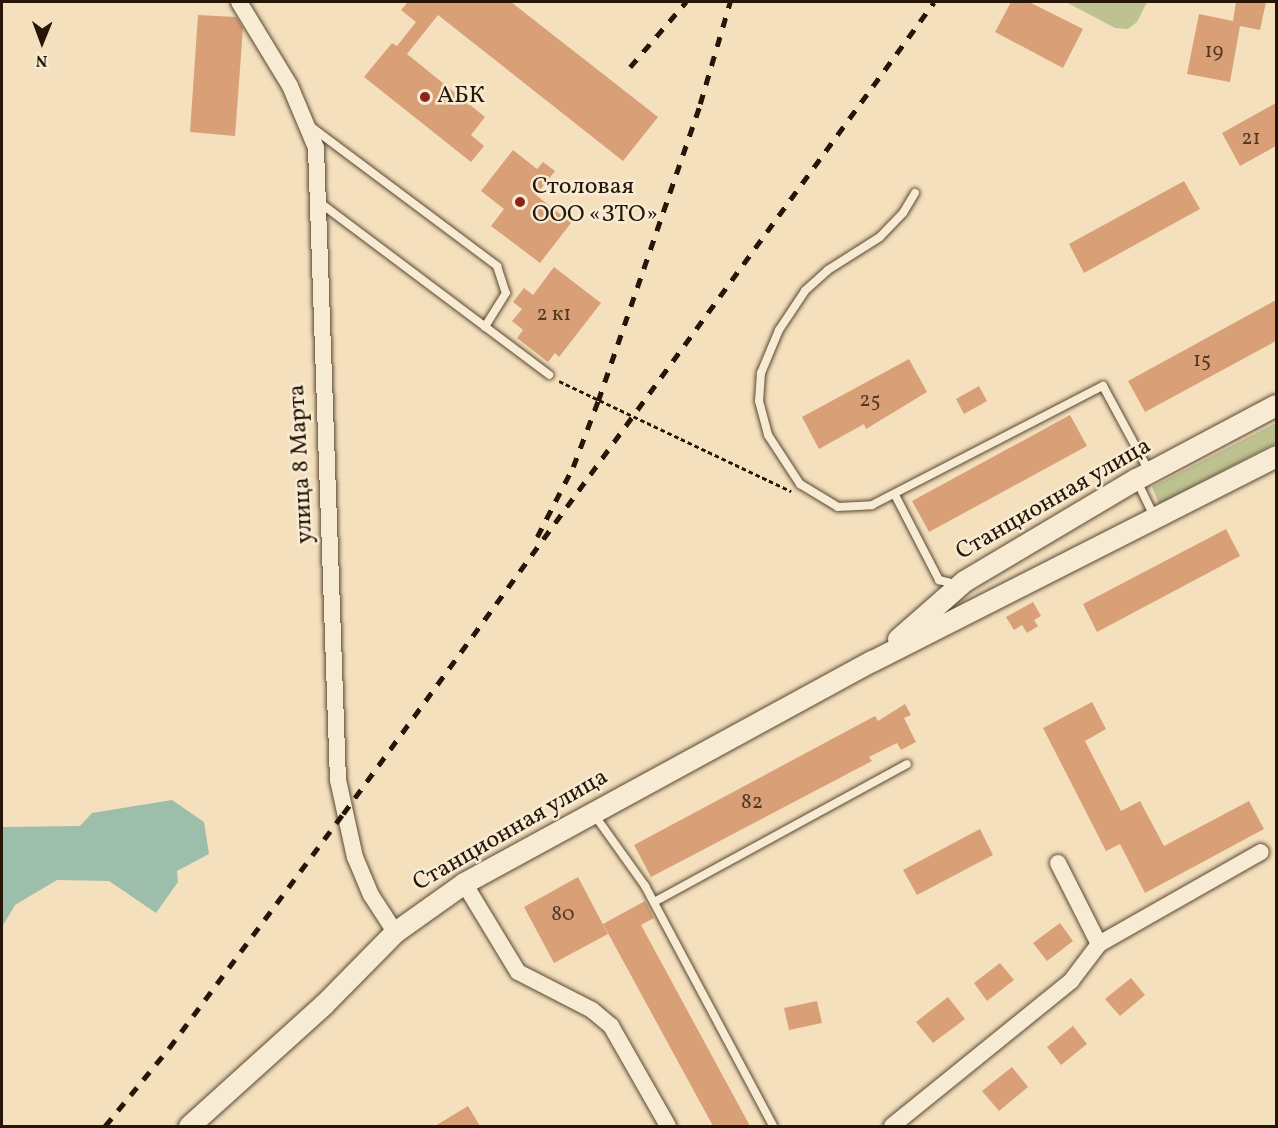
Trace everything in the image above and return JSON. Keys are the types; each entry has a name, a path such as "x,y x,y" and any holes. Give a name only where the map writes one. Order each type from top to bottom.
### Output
{"street":[{"name":"улица 8 Марта","path":"238,2 309,126 319,164 323,422 339,780 355,857 371,895 395,932"},
{"name":"Станционная улица","path":"872,661 964,580 1143,476 1276,405"},
{"name":"Станционная улица","path":"189,1126 323,1005 395,932 464,883 872,661 1042,573 1156,519 1276,456"},
{"path":"892,1126 1071,981 1099,944 1261,852"},
{"path":"1058,863 1099,944"},
{"path":"464,883 518,972 592,1010 611,1026 668,1126"}],"lane":[{"path":"309,126 497,266 506,293 485,327"},
{"path":"915,193 903,213 880,237 828,270 805,291 779,330 761,373 759,401 768,435 800,484 838,507 872,505 896,495 1103,386 1143,476 1156,519"},
{"path":"319,202 549,375"},
{"path":"896,495 939,580 952,585 964,580"},
{"path":"654,902 907,764"},
{"path":"592,813 654,902 773,1126"}],"path":[{"path":"549,375 798,494"}],"shaded area":[{"path":"1066,2 1147,2 1137,22 1128,29 1115,28"},
{"path":"1276,423 1276,443 1159,504 1152,487"},
{"path":"172,800 204,822 209,854 177,871 178,882 156,913 109,881 57,880 15,905 2,927 2,827 80,826 92,813"}],"building":[{"path":"408,2 511,2 658,117 623,161 438,15 407,54 485,117 471,135 484,146 471,162 364,77 392,43 397,46 416,22 401,10"},
{"path":"1011,2 1029,2 1083,29 1063,68 995,32"},
{"path":"1236,2 1266,2 1260,30 1240,26 1230,82 1187,74 1199,14 1233,21"},
{"path":"198,15 236,17 243,28 235,136 190,132"},
{"path":"1276,103 1276,146 1240,166 1222,133"},
{"name":"Столовая ООО «ЗТО»","path":"513,150 537,169 543,162 555,171 536,195 571,223 540,263 491,226 504,209 481,191"},
{"path":"1184,181 1200,209 1084,273 1069,244"},
{"path":"554,267 601,303 559,357 555,353 548,362 517,338 523,330 512,321 522,309 513,302 524,288 533,295"},
{"path":"1276,300 1276,341 1145,412 1128,381"},
{"path":"909,359 927,392 866,429 864,424 819,449 802,417"},
{"path":"979,386 987,401 964,414 956,399"},
{"path":"1070,415 1087,446 929,532 912,501"},
{"path":"1226,529 1240,556 1097,632 1083,604"},
{"path":"1033,602 1041,616 1034,620 1038,626 1027,633 1022,625 1014,630 1006,617"},
{"path":"1092,702 1106,729 1085,741 1121,811 1140,801 1164,846 1249,801 1264,829 1145,893 1120,844 1106,851 1043,728"},
{"path":"905,704 911,715 904,718 916,742 901,750 897,743 869,757 872,761 651,877 634,845 875,716 878,721"},
{"path":"980,829 993,855 917,895 903,870"},
{"path":"578,877 608,934 554,963 524,907"},
{"path":"645,901 654,918 641,925 750,1126 713,1126 603,924"},
{"path":"1060,923 1073,941 1047,961 1033,943"},
{"path":"1000,963 1014,980 987,1001 974,983"},
{"path":"1131,978 1145,995 1120,1016 1105,999"},
{"path":"948,997 965,1019 933,1043 916,1022"},
{"path":"817,1001 822,1023 789,1030 784,1008"},
{"path":"1073,1026 1087,1044 1061,1065 1047,1047"},
{"path":"1012,1067 1028,1087 999,1111 982,1091"},
{"path":"468,1106 480,1126 435,1126"}],"railway":[{"path":"630,67 686,2"},
{"path":"537,537 573,467 598,401 700,104 730,2"},
{"path":"105,1126 169,1048 343,814 934,2"}],"place":[{"name":"АБК","path":"425,97"},
{"name":"Столовая ООО «ЗТО»","path":"520,202"}]}
